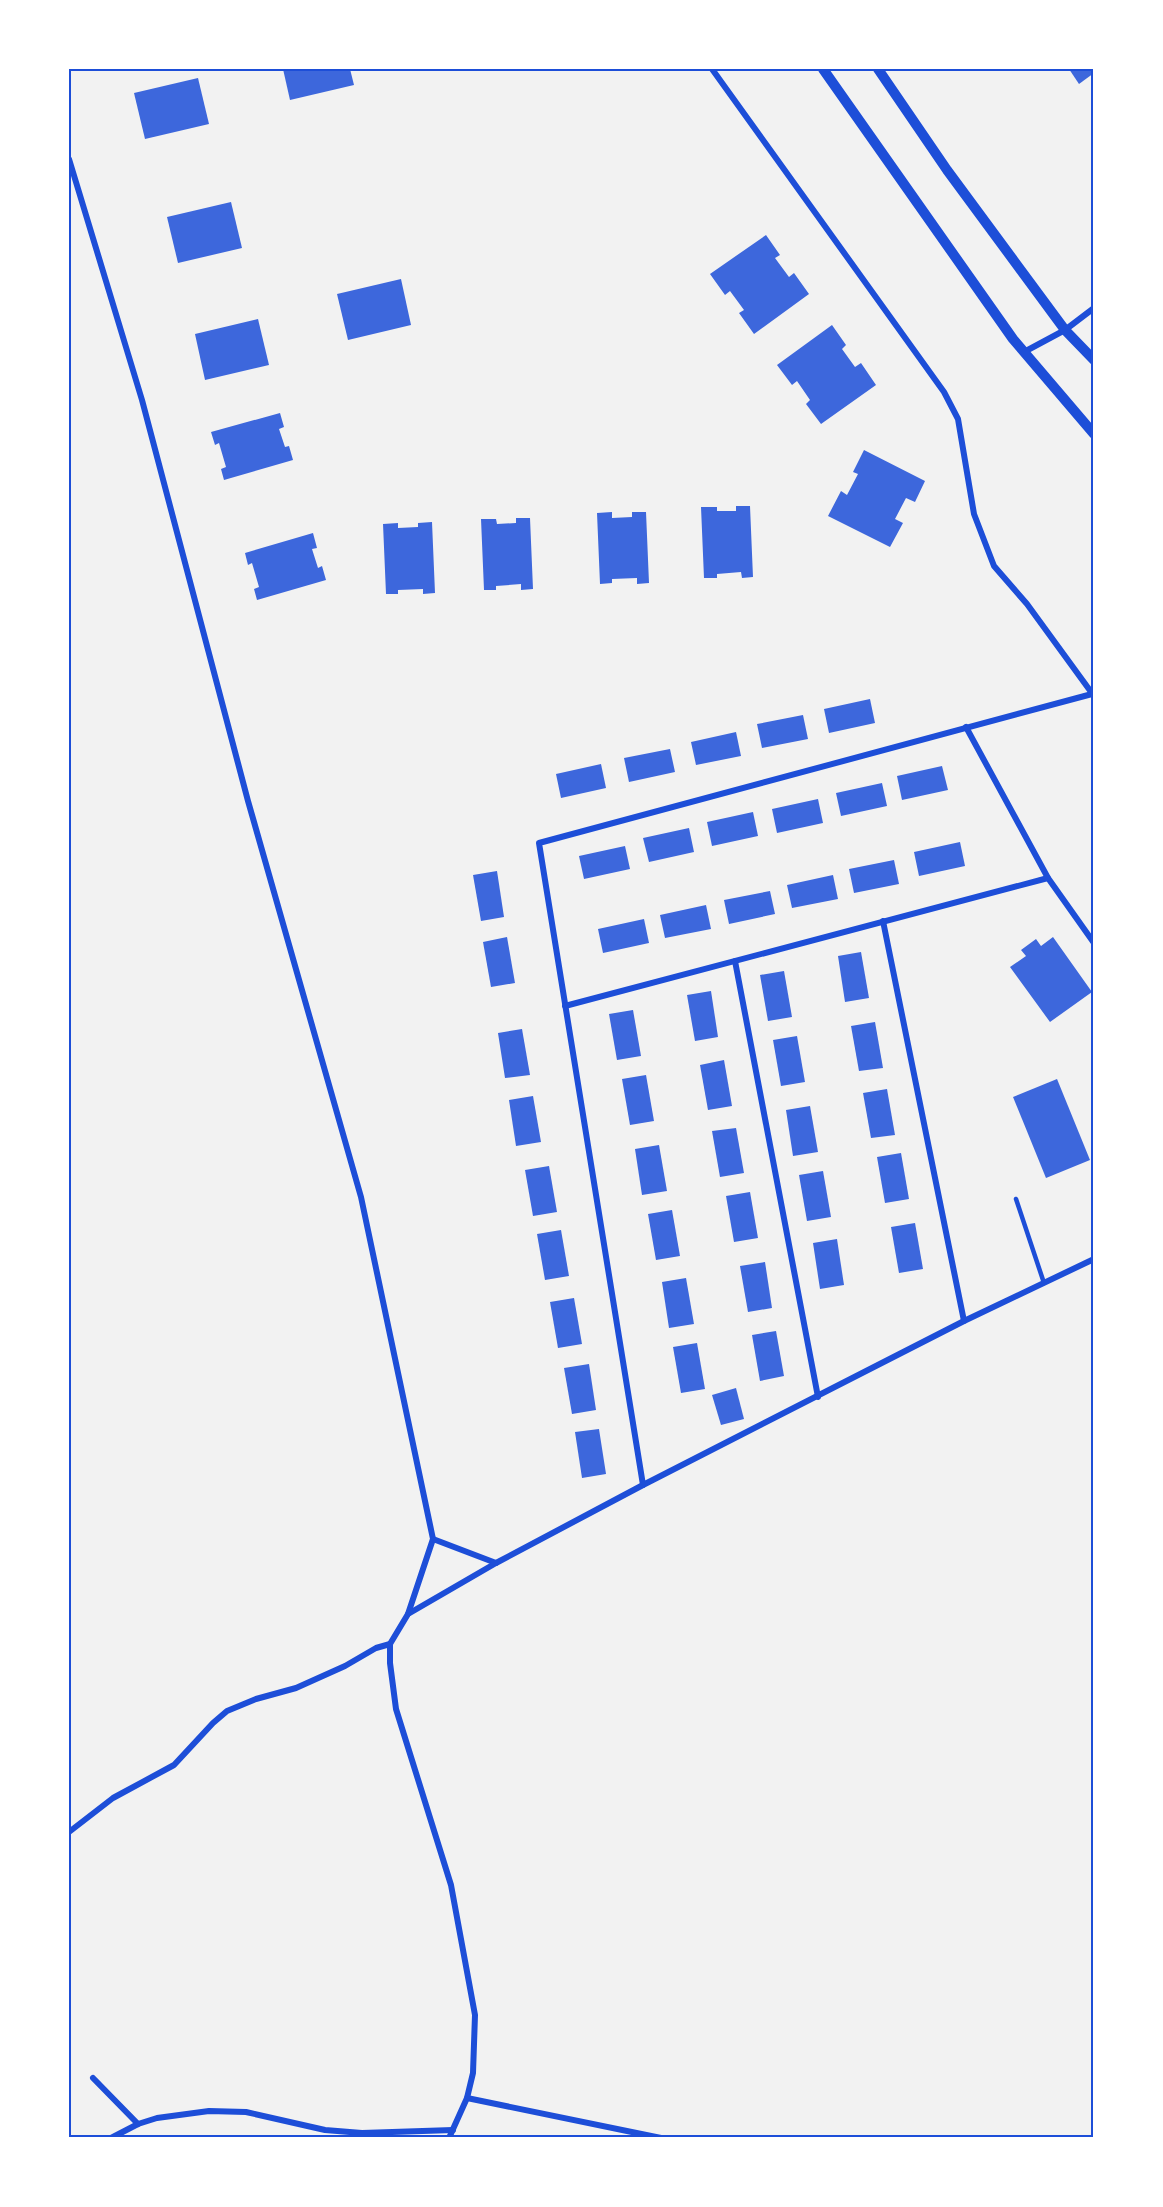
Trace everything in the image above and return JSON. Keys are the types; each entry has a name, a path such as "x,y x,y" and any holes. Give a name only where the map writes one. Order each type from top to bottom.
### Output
{"street":[{"path":"644,1485 539,843 966,727 1093,695 1027,604 994,566 974,514 958,419 944,392 712,69"},
{"path":"823,69 1024,352 1094,434"},
{"path":"879,69 947,170 1065,330 1094,360"},
{"path":"69,159 142,400 248,801 361,1197 433,1539 408,1614 390,1644 390,1664 396,1709 451,1885 475,2015 473,2073 467,2098 449,2138"},
{"path":"1024,352 1065,330 1094,308"},
{"path":"966,727 1047,878 1094,943"},
{"path":"565,1006 1047,878"},
{"path":"883,921 964,1322"},
{"path":"735,961 818,1397"},
{"path":"408,1614 496,1563 644,1485 964,1322 1094,1259"},
{"path":"433,1539 496,1563"},
{"path":"69,1832 113,1798 174,1765 227,1711 256,1699 296,1688 345,1666 376,1648 390,1644"},
{"path":"93,2078 138,2124"},
{"path":"467,2098 660,2138"},
{"path":"111,2138 138,2124 157,2118 209,2111 246,2112 325,2130 362,2133 453,2130"}],"lane":[{"path":"1016,1199 1044,1283"}],"building":[{"path":"283,69 350,69 354,85 290,100"},
{"path":"1069,69 1094,69 1094,73 1079,84"},
{"path":"198,78 209,124 145,139 134,93"},
{"path":"231,202 242,248 178,263 167,217"},
{"path":"766,235 780,255 775,258 789,277 794,273 809,294 754,334 739,313 744,310 730,291 725,295 710,274"},
{"path":"401,279 411,325 348,340 337,294"},
{"path":"258,319 269,365 205,380 195,334"},
{"path":"832,325 846,345 842,349 855,367 861,363 876,385 821,424 806,404 810,400 797,381 792,385 777,365"},
{"path":"280,413 284,427 279,429 285,447 289,446 293,460 224,480 221,469 226,467 219,443 215,445 211,432"},
{"path":"864,450 925,481 915,502 906,498 895,519 903,523 890,547 828,516 841,491 847,495 858,474 853,472"},
{"path":"736,506 750,506 753,577 742,578 741,572 717,574 717,578 704,578 701,507 717,507 717,511 736,511"},
{"path":"612,512 612,518 632,517 632,512 646,512 649,583 637,584 637,578 612,579 612,583 600,584 597,513"},
{"path":"516,518 530,518 533,589 521,590 521,584 496,586 496,590 484,590 481,519 496,519 497,524 516,523"},
{"path":"432,522 435,593 423,594 423,589 398,590 398,594 386,594 383,524 398,523 398,528 418,527 418,523"},
{"path":"313,533 317,548 312,549 318,568 322,566 326,580 257,600 254,589 259,587 252,563 248,565 245,553"},
{"path":"870,699 875,723 829,733 824,709"},
{"path":"803,715 808,739 762,748 757,724"},
{"path":"736,732 741,756 696,765 691,742"},
{"path":"670,749 675,772 629,782 624,758"},
{"path":"601,764 606,788 561,798 556,774"},
{"path":"942,766 948,790 902,800 897,776"},
{"path":"882,783 887,806 841,816 836,793"},
{"path":"818,799 823,823 777,833 772,809"},
{"path":"753,812 758,836 712,846 707,822"},
{"path":"689,828 694,852 649,862 643,838"},
{"path":"960,842 965,866 919,876 914,852"},
{"path":"625,846 630,869 584,879 579,856"},
{"path":"894,860 899,884 854,893 849,869"},
{"path":"497,871 504,917 481,921 473,875"},
{"path":"833,875 838,899 792,908 787,885"},
{"path":"770,891 775,914 729,924 724,900"},
{"path":"706,905 711,929 665,938 660,915"},
{"path":"644,919 649,943 603,953 598,929"},
{"path":"507,937 515,983 491,987 483,942"},
{"path":"1053,937 1092,992 1050,1022 1010,967 1026,956 1021,950 1036,939 1041,946"},
{"path":"861,952 869,998 845,1002 838,956"},
{"path":"784,971 792,1017 768,1021 760,975"},
{"path":"711,991 718,1037 695,1041 687,995"},
{"path":"633,1010 641,1056 617,1060 609,1014"},
{"path":"875,1022 883,1068 859,1071 851,1026"},
{"path":"522,1029 530,1075 505,1078 498,1033"},
{"path":"797,1036 805,1082 781,1086 773,1040"},
{"path":"724,1060 732,1106 708,1110 700,1065"},
{"path":"646,1075 654,1121 630,1125 622,1079"},
{"path":"1057,1079 1090,1160 1046,1178 1013,1097"},
{"path":"887,1089 895,1135 871,1138 863,1093"},
{"path":"533,1096 541,1142 516,1146 509,1100"},
{"path":"810,1106 818,1152 793,1156 786,1110"},
{"path":"736,1128 744,1173 720,1177 712,1131"},
{"path":"659,1145 667,1191 642,1195 635,1149"},
{"path":"901,1153 909,1199 885,1203 877,1157"},
{"path":"549,1166 557,1212 533,1216 525,1170"},
{"path":"823,1171 831,1217 807,1221 799,1175"},
{"path":"750,1192 758,1238 734,1242 726,1196"},
{"path":"672,1210 680,1256 656,1260 648,1214"},
{"path":"915,1223 923,1269 899,1273 891,1227"},
{"path":"561,1230 569,1276 545,1280 537,1234"},
{"path":"837,1239 844,1285 820,1289 813,1243"},
{"path":"765,1262 772,1308 748,1312 740,1266"},
{"path":"686,1278 694,1324 669,1328 662,1282"},
{"path":"574,1298 582,1344 558,1348 550,1302"},
{"path":"776,1331 784,1376 760,1381 752,1335"},
{"path":"697,1343 705,1389 681,1393 673,1347"},
{"path":"589,1364 596,1410 572,1414 564,1368"},
{"path":"736,1388 744,1419 721,1425 712,1395"},
{"path":"599,1429 606,1474 582,1478 575,1432"}]}
